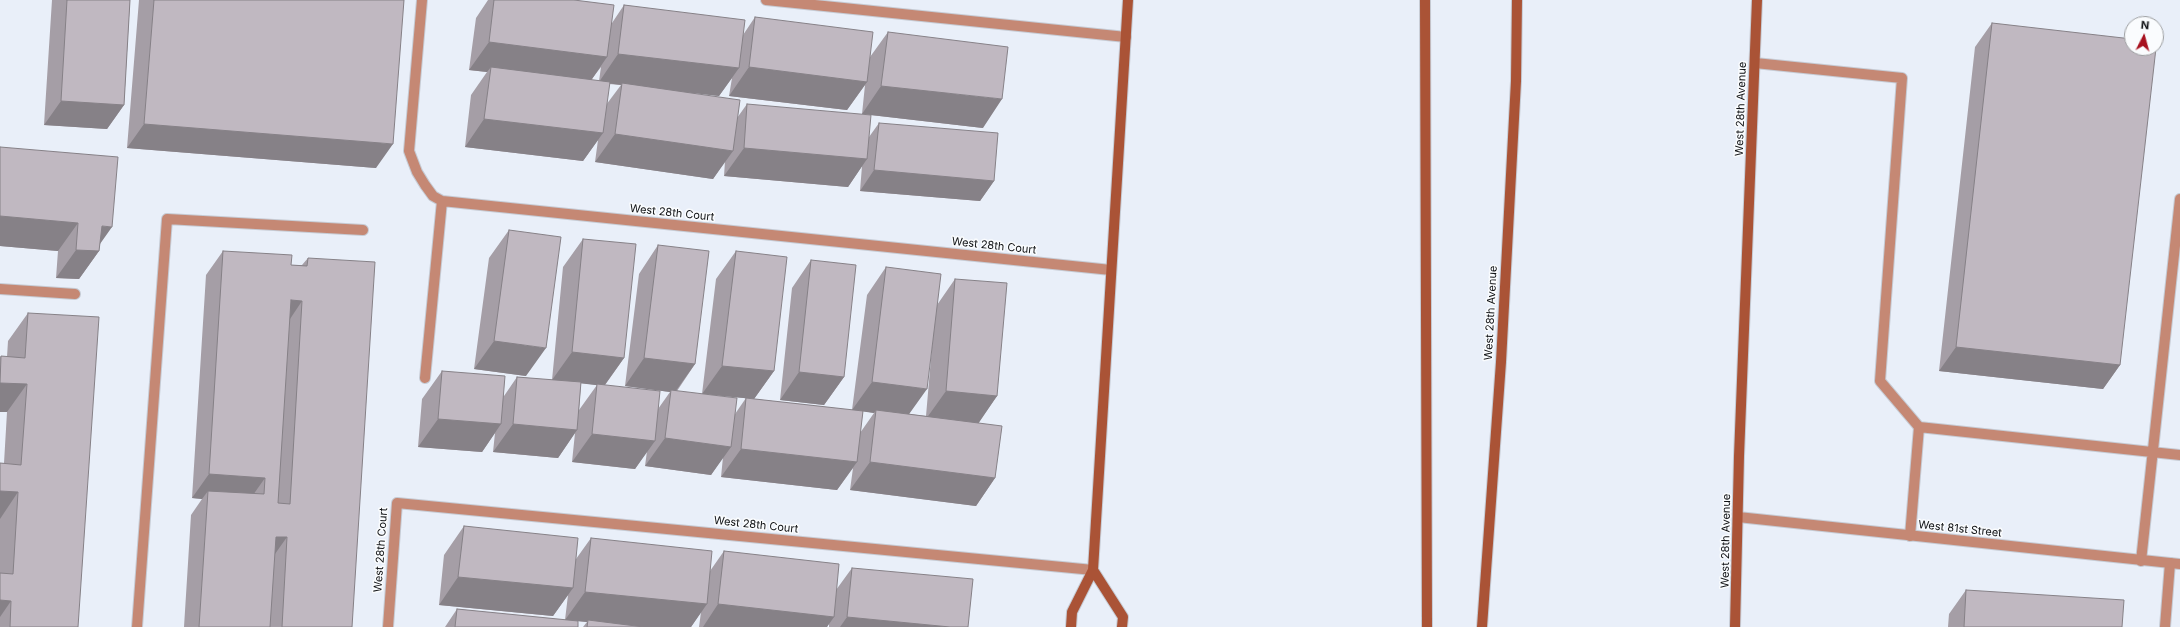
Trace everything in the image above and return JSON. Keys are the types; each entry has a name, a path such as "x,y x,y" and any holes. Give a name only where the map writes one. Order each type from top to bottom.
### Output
{"street":[{"path":"422,0 409,152 416,172 433,196 442,201 426,378"},
{"path":"766,0 1126,37"},
{"path":"1071,627 1072,612 1093,570 1128,0"},
{"path":"1425,0 1427,627"},
{"name":"West 28th Avenue","path":"1482,627 1501,362 1516,81 1517,0"},
{"name":"West 28th Avenue","path":"1735,627 1757,0"},
{"path":"1755,63 1902,78 1880,382 1919,427 2180,455"},
{"path":"2140,561 2180,199"},
{"name":"West 28th Court","path":"442,201 1112,270"},
{"path":"136,627 167,219 363,230"},
{"path":"0,289 75,294"},
{"path":"1910,536 1919,427"},
{"name":"West 28th Court","path":"388,627 397,503 1093,570"},
{"name":"West 81st Street","path":"1738,517 2175,564"},
{"path":"2165,627 2175,564"},
{"path":"1093,570 1123,617 1122,627"}],"building":[{"path":"67,0 130,0 124,105 61,101"},
{"path":"154,0 404,0 393,144 144,124"},
{"path":"494,0 574,0 614,5 607,57 489,42"},
{"path":"624,5 745,20 739,68 618,54"},
{"path":"755,17 873,32 867,82 749,67"},
{"path":"1992,23 2124,38 2124,56 2155,56 2120,365 1956,347"},
{"path":"888,32 1008,47 1002,99 881,86"},
{"path":"491,67 610,82 603,133 484,119"},
{"path":"622,83 740,100 733,151 615,134"},
{"path":"747,104 871,115 867,159 744,148"},
{"path":"879,123 998,133 994,181 874,170"},
{"path":"0,147 118,157 112,227 102,226 99,251 76,250 78,223 0,216"},
{"path":"509,230 561,237 546,348 494,341"},
{"path":"583,239 636,244 624,358 572,352"},
{"path":"658,245 709,251 695,364 644,358"},
{"path":"223,251 292,255 291,265 307,266 308,258 375,262 352,627 282,627 287,537 276,537 270,627 199,627 208,491 264,494 265,478 209,474","holes":["291,300 302,301 290,504 278,503"]},
{"path":"736,251 787,257 774,371 722,366"},
{"path":"811,260 856,265 844,377 799,372"},
{"path":"886,267 941,274 927,389 872,382"},
{"path":"955,279 1007,283 997,396 946,391"},
{"path":"28,313 99,317 78,627 10,627 11,601 0,600 0,573 13,574 18,492 0,491 0,463 21,465 27,384 0,383 1,356 25,358"},
{"path":"442,371 505,376 501,424 438,419"},
{"path":"517,377 581,382 577,430 513,424"},
{"path":"597,384 660,391 655,441 592,434"},
{"path":"671,390 737,398 731,447 665,438"},
{"path":"746,398 863,411 857,462 741,449"},
{"path":"876,410 1002,426 995,478 870,462"},
{"path":"464,526 578,538 573,588 458,577"},
{"path":"591,538 712,551 707,604 585,592"},
{"path":"724,551 839,564 834,617 718,604"},
{"path":"852,568 973,579 968,627 950,627 847,617"},
{"path":"1966,590 2124,600 2122,627 1964,627"},
{"path":"457,609 578,621 578,627 455,627"},
{"path":"588,620 644,627 587,627"}]}
